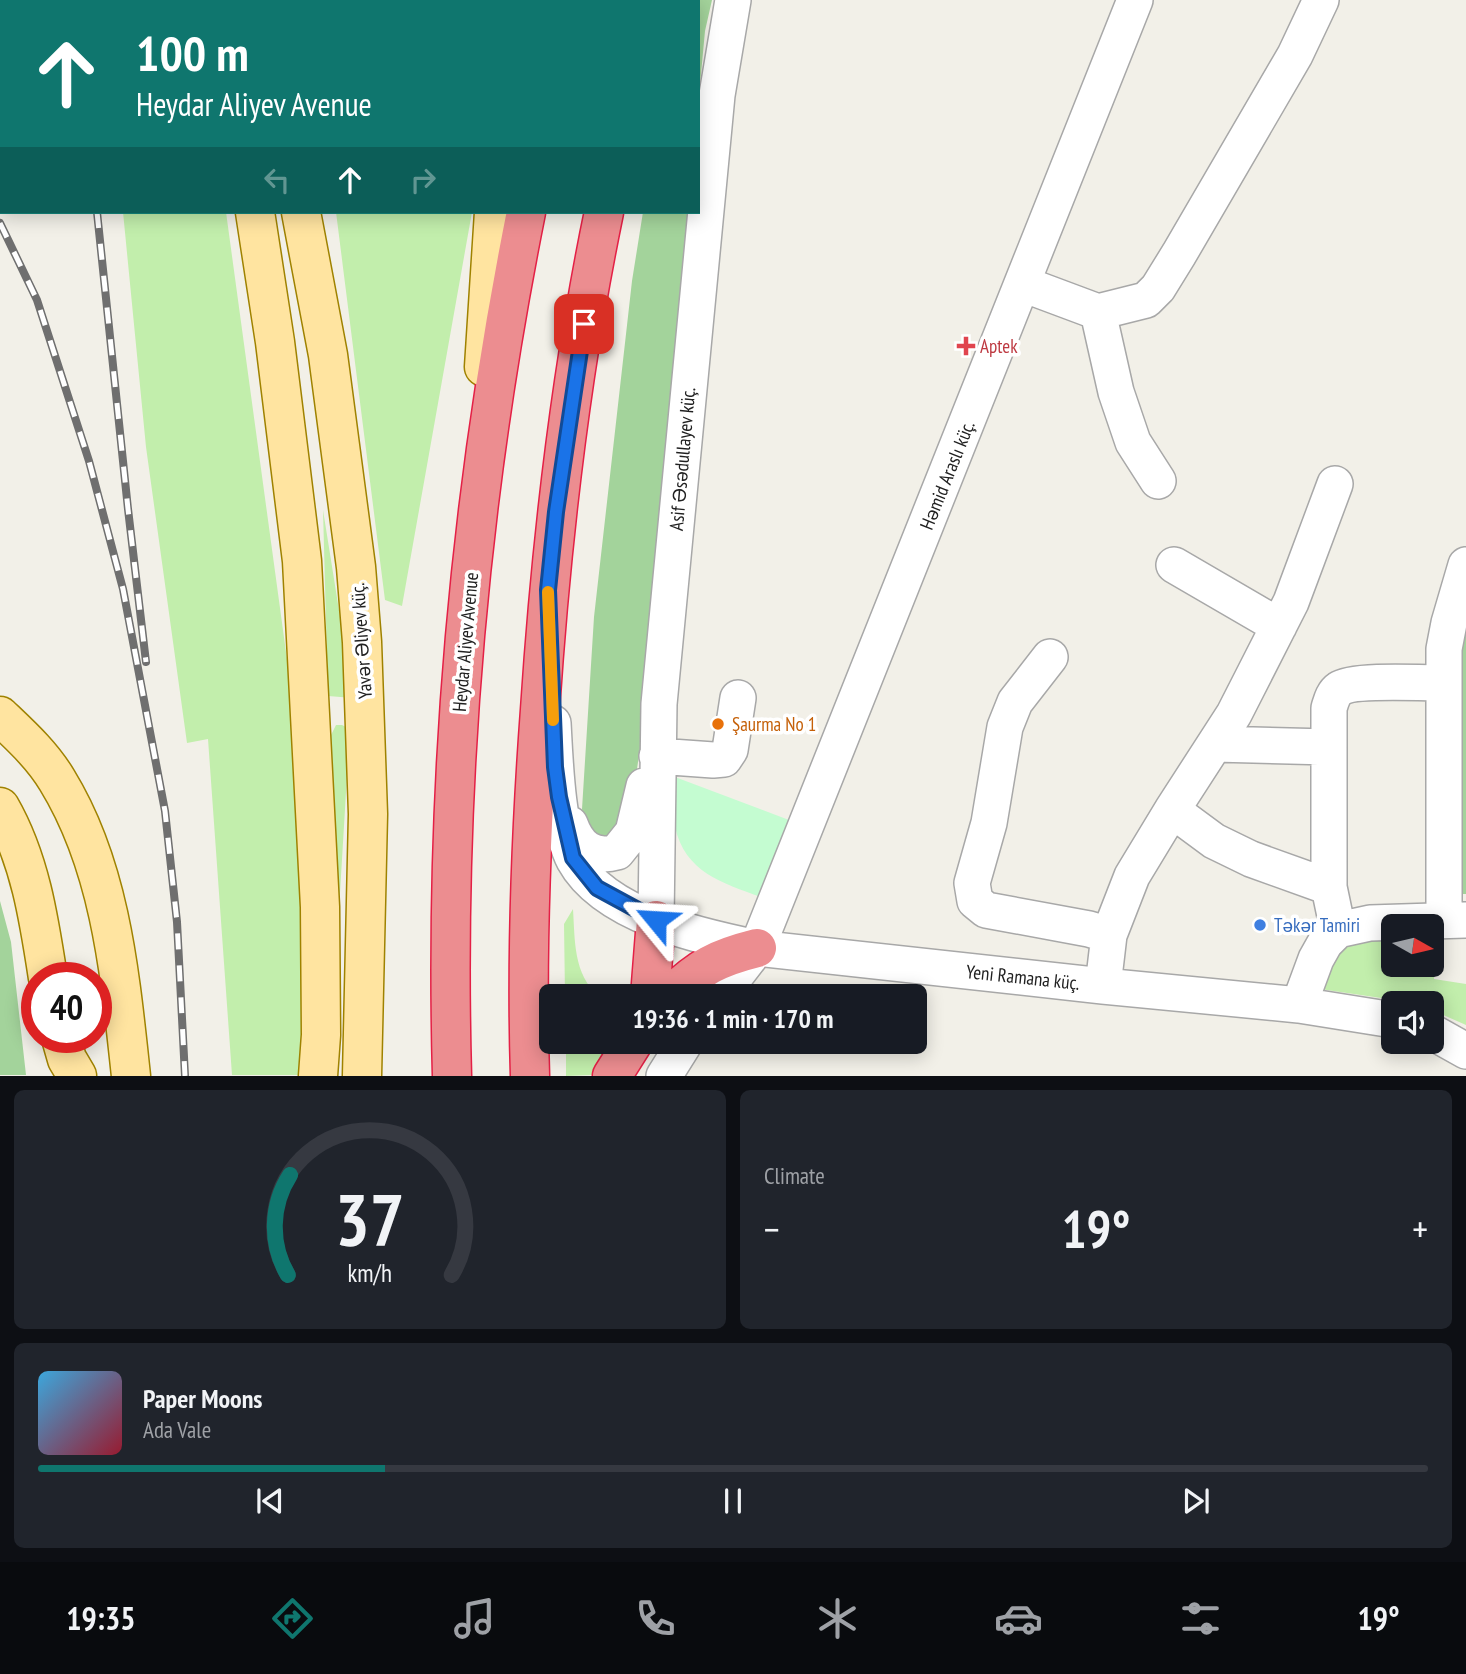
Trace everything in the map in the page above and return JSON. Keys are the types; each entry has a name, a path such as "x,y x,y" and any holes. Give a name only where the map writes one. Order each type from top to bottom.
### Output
{"highway":[{"name":"Heydar Aliyev Avenue","path":"452,1076 452,833 472,551 502,341 526,214"},
{"path":"530,1076 529,941 534,793 548,590 556,512 580,348 604,214"},
{"path":"651,984 656,920"},
{"path":"683,984 701,968 727,956 757,948"},
{"path":"612,1076 626,1054"}],"main road":[{"path":"255,214 275,342 302,561 317,827 321,974 318,1076"},
{"name":"Yavər Əliyev küç.","path":"301,214 328,355 356,567 361,629 368,814 362,1076"},
{"path":"320,214 328,355"},
{"path":"472,551 494,214"},
{"path":"317,827 319,736 324,717 329,713 344,712 355,721 368,814"},
{"path":"0,716 32,746 57,779 78,820 99,877 121,984 131,1076"},
{"path":"0,807 17,842 31,883 45,962"},
{"path":"111,1076 118,1069 124,1052 121,984"},
{"path":"61,1053 63,1076"},
{"path":"65,1053 78,1076"}],"street":[{"name":"Asif Əsədullayev küç.","path":"656,920 659,704 714,121 733,0"},
{"name":"Həmid Araslı küç.","path":"729,984 757,948 1135,0"},
{"path":"1023,284 1098,312 1146,300 1158,288 1288,66 1321,0"},
{"path":"1098,312 1116,392 1133,442 1158,481"},
{"path":"1103,986 1109,935 1132,876 1234,715 1291,602 1335,484"},
{"path":"1174,565 1279,626"},
{"path":"1299,1005 1316,959 1325,943 1338,930 1370,923 1455,920 1443,683 1444,649 1466,565"},
{"path":"548,590 555,767 559,797 573,834 587,850 597,854 617,852 633,832 640,809 659,704"},
{"path":"1050,657 1015,702 1004,727 989,823 972,883 975,901 986,909 1109,935"},
{"path":"1338,930 1329,887 1329,708 1333,696 1339,689 1354,684 1443,683"},
{"path":"657,756 713,761 724,759 730,751 738,698"},
{"path":"1215,744 1329,747"},
{"name":"Yeni Ramana küç.","path":"559,797 573,858 597,888 656,920 702,936 757,948 1299,1005 1381,1018"},
{"path":"1172,810 1214,841 1329,887"},
{"path":"1444,1039 1466,1051"},
{"path":"664,1076 678,1054"}],"green space":[{"path":"700,0 712,0 705,31 700,85"},
{"path":"123,214 226,214 292,696 307,953 299,1075 232,1075 208,739 187,743 146,447"},
{"path":"336,214 472,214 402,606 385,600"},
{"path":"643,214 689,214 640,749 633,795 617,832 605,836 592,835 585,825 582,809 594,617 632,281"},
{"path":"323,510 353,698 328,696"},
{"path":"1466,625 1466,894 1458,894 1459,644"},
{"path":"336,725 346,727 349,742 337,943 330,737"},
{"path":"675,777 789,820 761,897 719,881 707,874 687,855 675,827"},
{"path":"0,901 11,942 21,1053 24,1053 26,1075 0,1075"},
{"path":"573,909 577,956 588,984 565,984 564,924"},
{"path":"1381,939 1381,977 1434,977 1466,984 1466,1025 1444,1015 1444,991 1381,991 1381,998 1320,989 1325,965 1344,945"},
{"path":"566,1054 605,1054 592,1075 566,1076"}],"railway":[{"path":"97,214 146,662"},
{"path":"0,223 37,300 89,461 123,589 165,811 177,922 185,1076"}],"slow traffic":[{"path":"548,592 553,720"}],"place":[{"name":"Aptek","path":"966,346"},
{"name":"Şaurma No 1","path":"718,724"},
{"name":"Təkər Tamiri","path":"1260,925"}],"route":[{"path":"584,324 556,512 548,590 555,767 573,858 597,888 656,920"}]}
